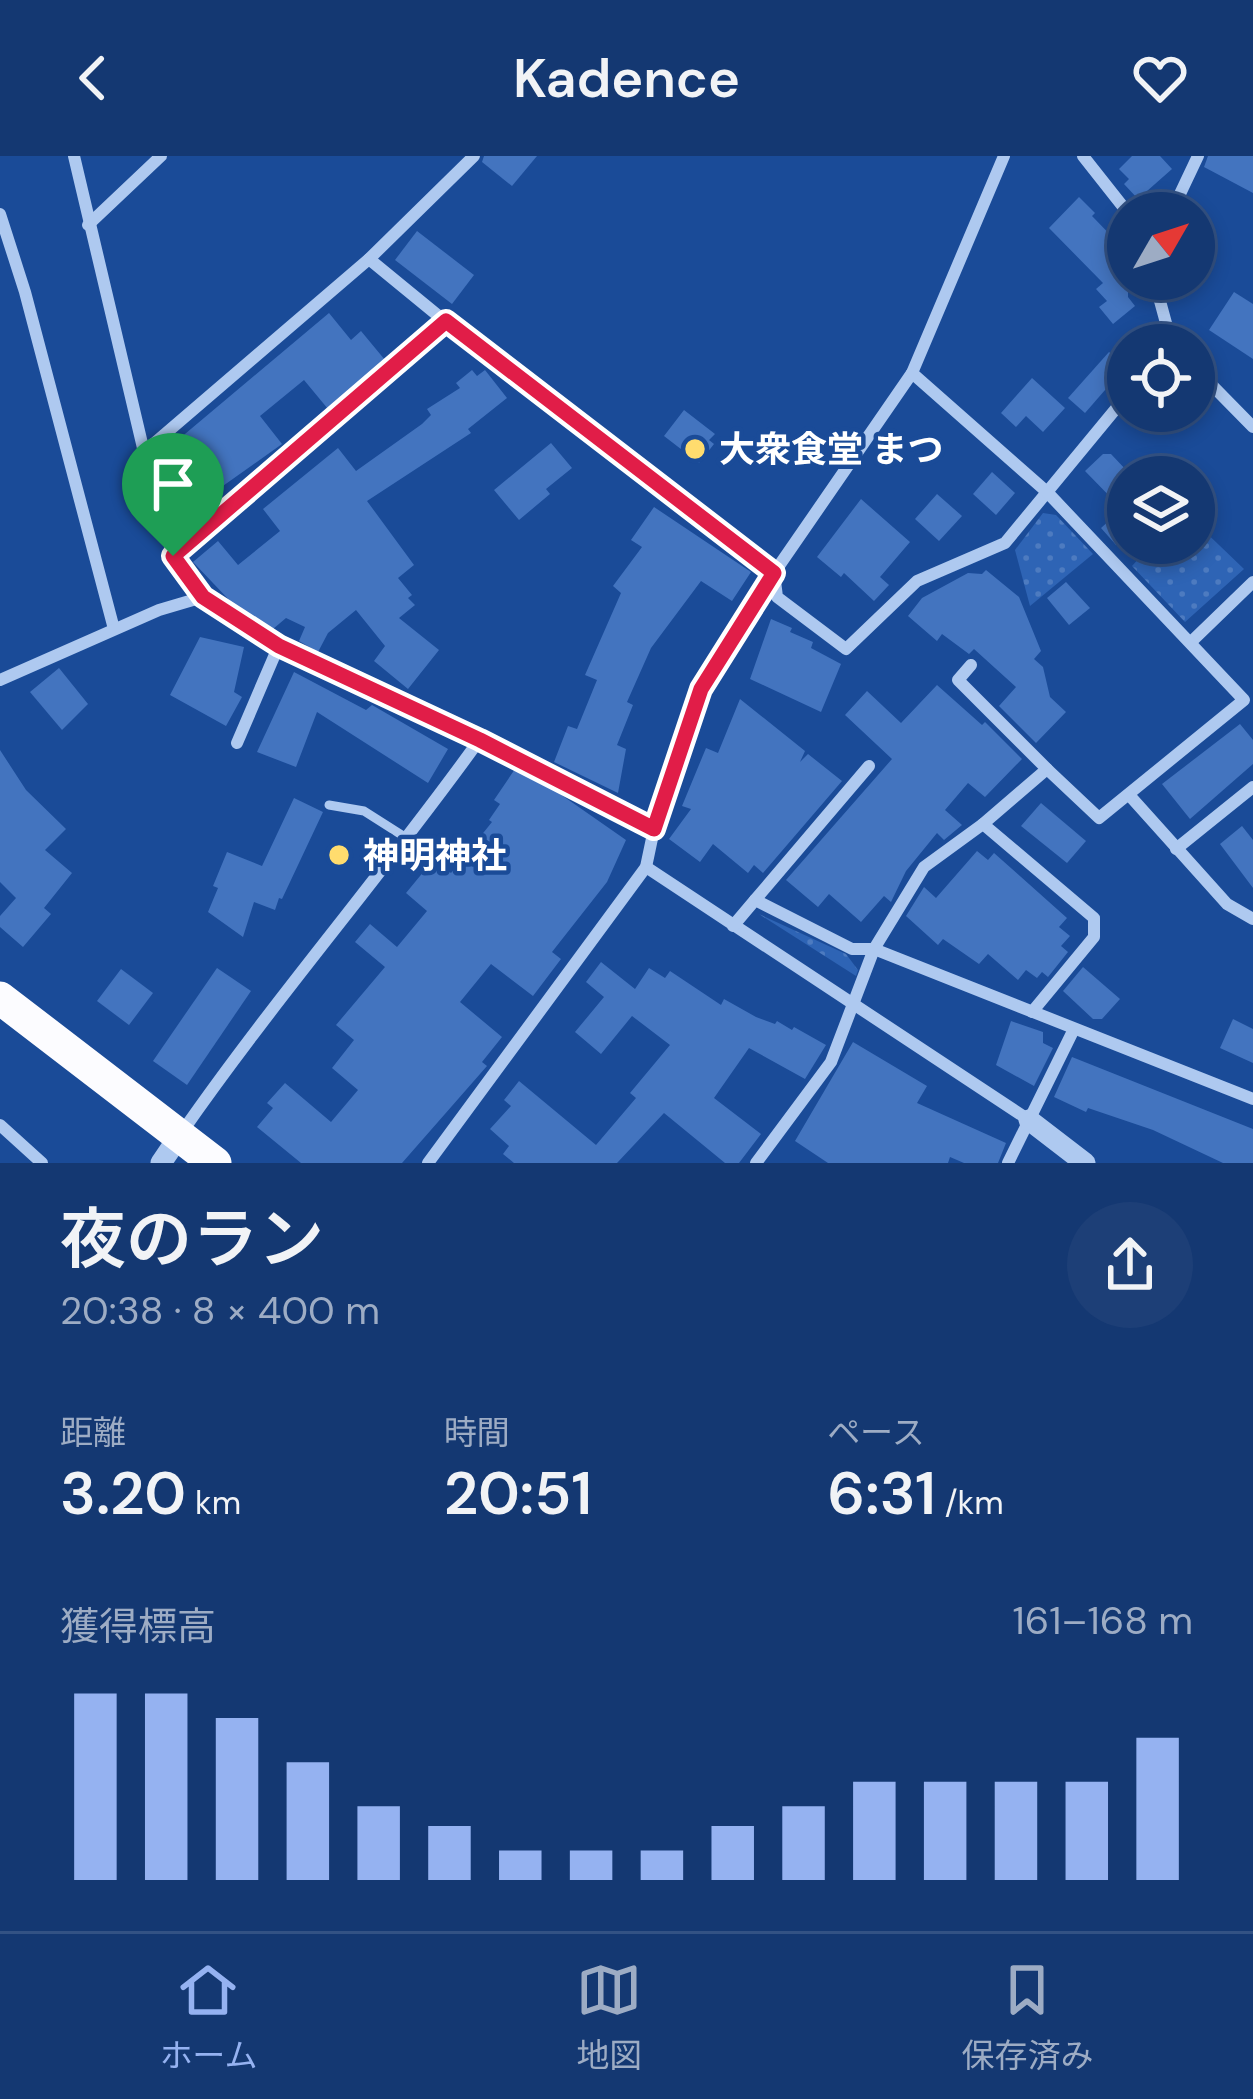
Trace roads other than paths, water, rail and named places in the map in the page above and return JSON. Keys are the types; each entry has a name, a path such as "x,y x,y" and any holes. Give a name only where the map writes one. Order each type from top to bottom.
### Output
{"highway":[{"path":"0,998 171,1149 215,1163"}],"street":[{"path":"74,156 173,556 203,597 279,646 480,740 654,829"},
{"path":"88,225 160,156"},
{"path":"144,452 369,259 474,156"},
{"path":"428,1163 646,867 701,689 774,573 912,373 1004,156"},
{"path":"1083,156 1111,192"},
{"path":"1181,192 1198,156"},
{"path":"0,214 25,292 113,629"},
{"path":"369,259 774,573 777,597 846,649 917,581 1006,543 1107,419"},
{"path":"173,556 446,321"},
{"path":"912,373 1047,492 1244,700 1099,818 958,680 971,665"},
{"path":"1215,388 1253,427"},
{"path":"1191,642 1253,582"},
{"path":"0,680 113,629 203,597"},
{"path":"237,743 279,646"},
{"path":"171,1149 250,1035 408,839 480,740"},
{"path":"733,926 869,766"},
{"path":"756,1163 831,1062 874,949 924,867 1047,769"},
{"path":"1177,849 1253,787"},
{"path":"1130,796 1227,904 1253,919"},
{"path":"983,824 1094,918 1094,937 1032,1012"},
{"path":"646,867 1029,1120 1085,1163"},
{"path":"755,900 852,950 874,949 1253,1099"},
{"path":"1008,1163 1074,1029"},
{"path":"0,1125 42,1163"}],"lane":[{"path":"329,805 364,811 408,839"}],"place":[{"name":"大衆食堂 まつ","path":"695,449"},
{"name":"神明神社","path":"339,855"}]}
